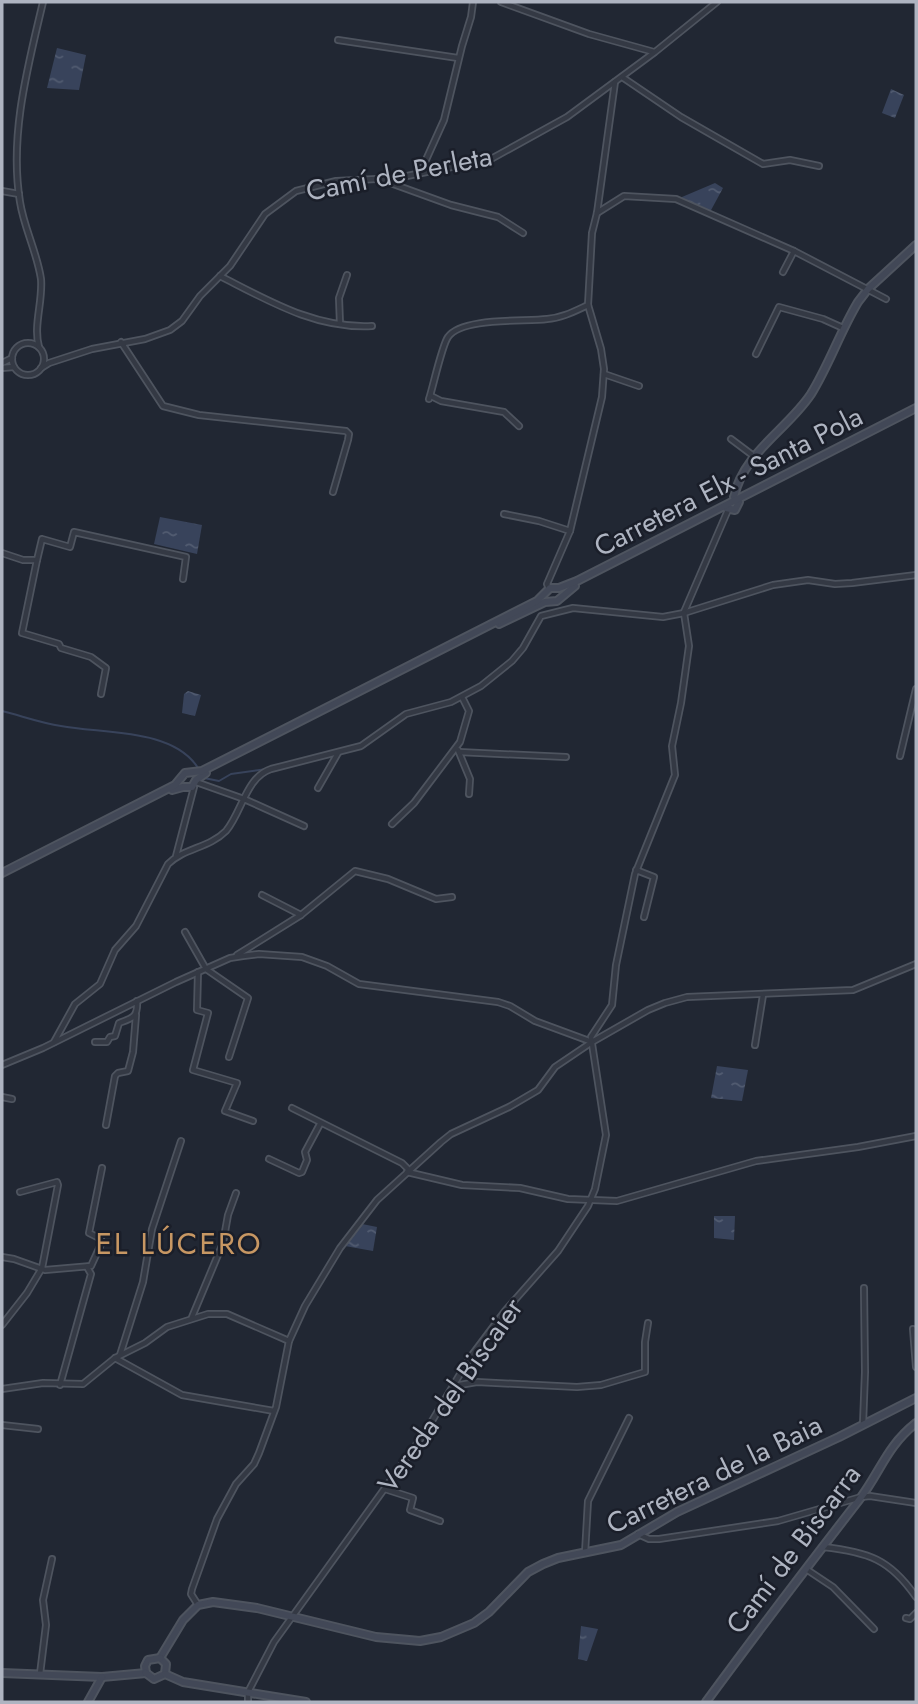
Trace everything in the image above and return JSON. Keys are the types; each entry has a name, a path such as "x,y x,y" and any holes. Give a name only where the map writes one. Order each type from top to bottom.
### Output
{"main road":[{"path":"737,499 727,498 726,508 735,510 744,471 810,394 843,328 868,289 916,245"},
{"name":"Carretera Elx - Santa Pola","path":"737,499 916,410"},
{"name":"Carretera Elx - Santa Pola","path":"182,783 185,773 195,780 726,508"},
{"path":"2,875 182,783 190,788 195,780"},
{"name":"Carretera de la Baia","path":"198,1605 213,1602 234,1603 376,1637 420,1640 441,1637 474,1623 489,1612 528,1572 558,1558 621,1545 685,1507 916,1398"},
{"name":"Camí de Biscarra","path":"706,1702 861,1497 890,1448 916,1423"},
{"path":"160,1658 175,1630 198,1605"},
{"path":"146,1673 148,1660 160,1658"},
{"path":"160,1658 166,1664 165,1674"},
{"path":"2,1673 102,1677 146,1673 155,1679 165,1674"},
{"path":"165,1674 183,1682 306,1702"},
{"path":"88,1702 102,1677"}],"street":[{"path":"2,365 31,375 41,369 44,356 37,339 41,287 39,270 23,215 16,158 43,2"},
{"path":"419,174 444,120 473,2"},
{"path":"501,2 589,34 655,52"},
{"name":"Camí de Perleta","path":"41,369 92,349 145,339 170,330 182,321 204,291 220,276 265,214 296,191 336,181 378,179 474,165 501,155 553,127 655,52 717,2"},
{"path":"338,40 458,58"},
{"path":"622,77 681,117 763,164 790,160 819,166"},
{"path":"554,611 548,584 570,531 602,397 604,374 601,349 588,305 592,233 615,82"},
{"path":"378,179 451,205 498,218 523,233"},
{"path":"2,191 19,194"},
{"path":"597,213 624,196 676,199 793,251 886,299"},
{"path":"783,272 793,251"},
{"path":"340,324 339,298 347,275"},
{"path":"220,276 283,309 305,317 349,327 372,326"},
{"path":"519,426 504,412 430,398 448,337 458,330 492,321 548,319 567,315 588,305"},
{"path":"756,354 779,307 823,319 843,328"},
{"path":"30,343 38,328"},
{"path":"121,342 163,406 211,417 346,431 349,434 348,440 333,492"},
{"path":"2,365 12,358 20,345 30,343 40,347"},
{"path":"44,356 57,361"},
{"path":"12,358 14,367"},
{"path":"604,374 639,386"},
{"path":"731,439 755,457"},
{"path":"592,1042 591,1037 612,1004 616,965 636,870 675,775 672,746 689,646 684,613 726,508"},
{"path":"504,514 570,531"},
{"path":"101,694 106,668 91,657 22,632 42,539 70,547 74,531 186,557 183,579"},
{"path":"2,553 23,560 37,560"},
{"path":"176,856 211,843 221,835 228,828 259,774 338,753 367,742 406,714 462,696 496,676 523,648 537,620 554,611 573,608 663,617 773,585 808,580 835,584 852,583 916,575"},
{"path":"900,756 916,689"},
{"path":"392,824 414,803 458,749 469,711 462,696"},
{"path":"458,749 566,757"},
{"path":"458,749 470,779 469,794"},
{"path":"318,788 338,753"},
{"path":"54,1042 75,1004 100,984 115,950 136,926 163,872 176,856 195,780 304,826"},
{"path":"636,870 654,877 644,917"},
{"path":"2,1065 254,945 301,915 355,871 388,879 436,899 452,897"},
{"path":"262,895 301,915"},
{"path":"185,932 206,969 248,998 229,1056"},
{"path":"230,958 259,954 302,957 327,966 359,984 498,1002 534,1021 592,1042"},
{"path":"198,1605 191,1594 210,1535 236,1484 254,1464 280,1393 289,1341 305,1306 347,1238 377,1200 408,1171 451,1134 538,1090 555,1067 592,1042 665,1003 687,998 853,990 916,964"},
{"path":"198,972 197,1010 208,1013 193,1070 237,1083 225,1111 253,1121"},
{"path":"755,1045 763,995"},
{"path":"106,1125 115,1076 128,1071 130,1063 137,1001"},
{"path":"95,1041 107,1042 110,1037 115,1036 119,1023 136,1015"},
{"name":"Vereda del Biscaier","path":"248,1692 274,1642 426,1431 468,1359 558,1251 591,1200 606,1135 592,1042"},
{"path":"2,1097 12,1099"},
{"path":"292,1108 402,1163 408,1171 462,1185 520,1188 568,1199 617,1201 756,1161 916,1136"},
{"path":"269,1158 302,1172 307,1160 305,1152 320,1124"},
{"path":"117,1357 142,1282 152,1229 181,1141"},
{"path":"2,1258 14,1259 45,1270 91,1266 102,1242 89,1233 102,1168"},
{"path":"2,1325 42,1268 58,1185 57,1182 20,1192"},
{"path":"192,1318 223,1243 228,1215 236,1193"},
{"path":"60,1385 91,1274 87,1267"},
{"path":"863,1425 864,1288"},
{"path":"2,1389 43,1383 83,1384 117,1357 167,1328 218,1312 289,1341"},
{"path":"454,1385 477,1382 577,1387 619,1381 645,1372 648,1323"},
{"path":"913,1329 916,1367"},
{"path":"117,1357 182,1395 274,1412"},
{"path":"585,1553 588,1501 629,1418"},
{"path":"2,1425 38,1429"},
{"path":"385,1489 413,1498 410,1510 440,1521"},
{"path":"638,1534 649,1539 659,1539 778,1521 861,1497 883,1497 916,1503"},
{"path":"822,1547 848,1549 878,1559 897,1573 916,1597"},
{"path":"40,1674 46,1625 43,1600 52,1559"},
{"path":"805,1568 833,1587 874,1629"},
{"path":"906,1618 910,1619 916,1613"},
{"path":"248,1692 248,1702"}],"water":[{"path":"57,48 86,55 79,90 47,88"},
{"path":"891,89 904,95 895,118 882,113"},
{"path":"715,183 723,188 710,212 682,200 682,197"},
{"path":"160,517 202,525 197,554 154,544"},
{"path":"188,691 201,695 195,716 182,713 184,694"},
{"path":"717,1066 748,1070 742,1101 711,1098"},
{"path":"714,1216 735,1216 734,1240 714,1238"},
{"path":"362,1224 377,1227 373,1251 345,1246"},
{"path":"581,1626 598,1629 587,1661 578,1659"}],"waterway":[{"path":"2,711 54,725 155,739 187,755 198,768"},
{"path":"204,778 219,781 231,774 267,769"}],"district":[{"name":"EL LÚCERO","path":"179,1244"}]}
